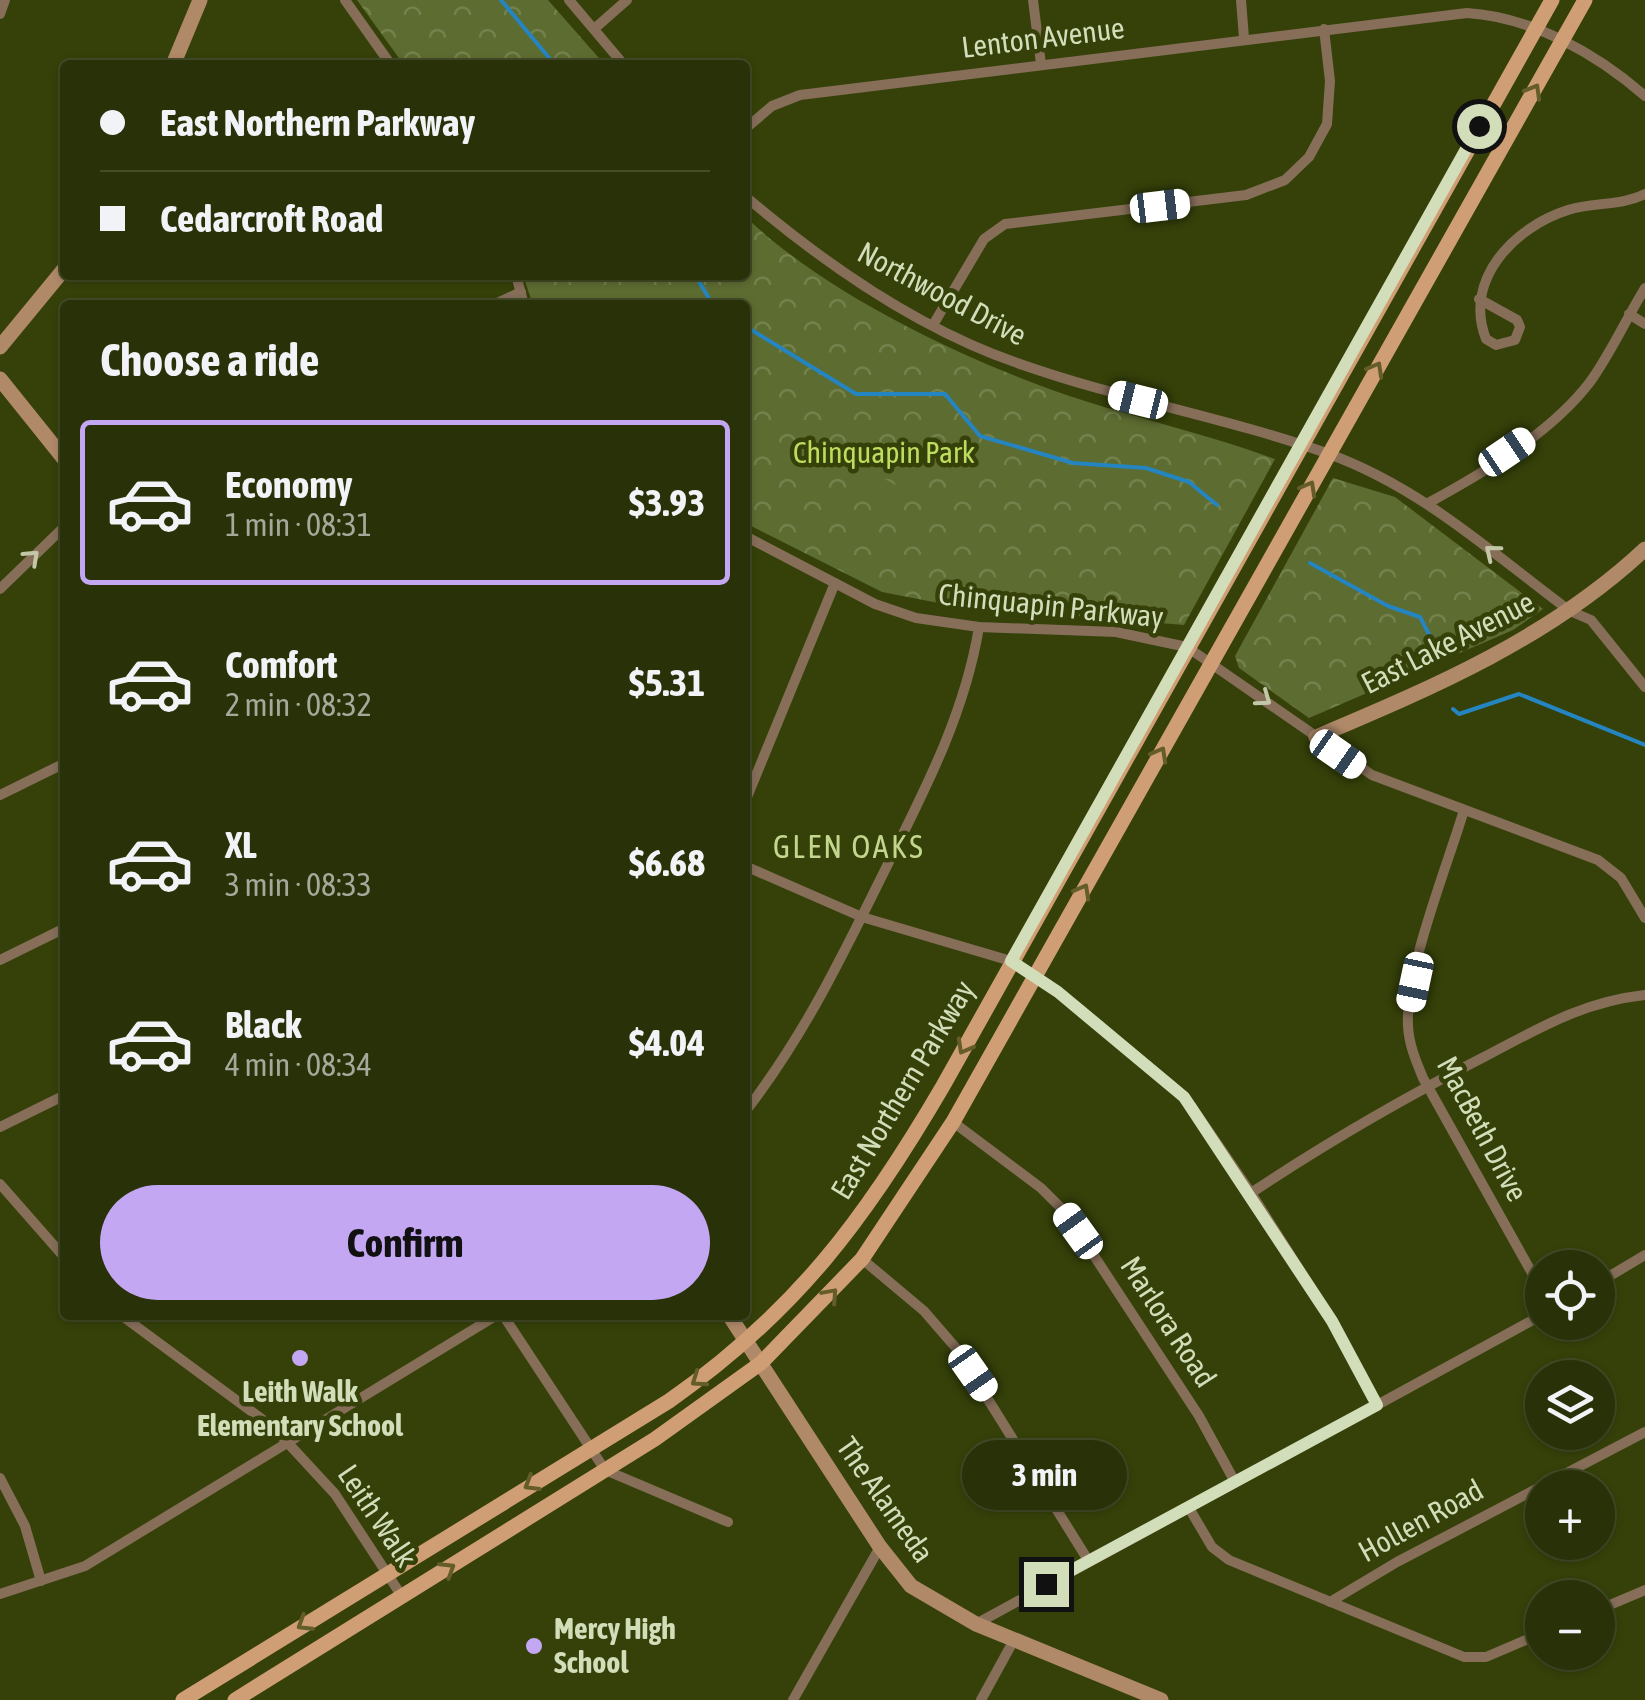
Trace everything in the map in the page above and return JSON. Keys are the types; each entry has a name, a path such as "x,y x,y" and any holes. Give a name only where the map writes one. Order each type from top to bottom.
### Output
{"main road":[{"name":"East Northern Parkway","path":"182,1700 669,1401 746,1340 812,1278 863,1214 943,1086 1552,0"},
{"name":"East Northern Parkway","path":"235,1700 692,1416 760,1363 862,1259 954,1122 1585,0"}],"street":[{"path":"0,14 5,0"},
{"path":"175,60 200,0"},
{"path":"345,0 387,60"},
{"path":"569,0 620,60"},
{"path":"594,29 627,0"},
{"path":"1033,0 1041,64"},
{"path":"1241,0 1244,38"},
{"name":"Lenton Avenue","path":"750,125 772,106 800,94 1467,14 1488,14 1563,40 1645,96"},
{"path":"934,325 984,239 1005,224 1246,195 1285,180 1309,157 1327,124 1330,81 1324,29"},
{"path":"1479,299 1517,320 1520,328 1515,340 1496,345 1486,339 1479,299 1484,277 1498,260 1535,224 1570,209 1645,194"},
{"name":"Northwood Drive","path":"750,200 824,259 934,325 1039,371 1328,454 1430,502 1570,611 1590,620 1645,686"},
{"path":"0,347 60,274"},
{"path":"517,280 523,300"},
{"path":"1430,502 1568,406 1597,372 1645,288"},
{"path":"504,300 521,292"},
{"path":"1629,314 1645,324"},
{"path":"0,379 60,454"},
{"path":"0,588 60,531"},
{"name":"Chinquapin Parkway","path":"750,539 898,613 980,627 1116,632 1187,646 1372,775 1562,842 1598,860 1621,878 1645,918"},
{"name":"East Lake Avenue","path":"1316,737 1488,660 1570,611 1645,549"},
{"path":"750,790 836,583"},
{"path":"750,1105 816,1010 862,917 950,734 968,685 980,627"},
{"path":"0,795 60,765"},
{"name":"MacBeth Drive","path":"1464,810 1408,1015 1413,1050 1428,1086 1525,1260"},
{"path":"750,868 862,917 1011,961 1035,976 1184,1097 1332,1321 1377,1405"},
{"path":"0,960 60,930"},
{"path":"1251,1193 1360,1123 1565,1012 1600,1001 1645,995"},
{"path":"0,1127 60,1097"},
{"name":"Marlora Road","path":"954,1122 1041,1188 1066,1213 1200,1416 1236,1482"},
{"path":"0,1184 60,1252"},
{"path":"1615,1273 1645,1255"},
{"path":"862,1259 924,1311 956,1348 1088,1560"},
{"name":"Leith Walk","path":"128,1320 235,1396 287,1442 334,1494 402,1598"},
{"path":"0,1594 84,1566 492,1320"},
{"path":"503,1320 605,1470 728,1522"},
{"name":"The Alameda","path":"732,1320 880,1546 919,1594 976,1624 1161,1700"},
{"path":"976,1624 1525,1323"},
{"name":"Hollen Road","path":"1330,1602 1474,1520 1645,1432"},
{"path":"0,1478 25,1526 42,1581"},
{"path":"1188,1508 1221,1555 1464,1658 1498,1652 1525,1640"},
{"path":"792,1700 880,1546"},
{"path":"1615,1603 1645,1590"},
{"path":"981,1700 1014,1640"}],"green space":[{"path":"357,0 548,0 601,60 400,60"},
{"name":"Chinquapin Park","path":"750,220 817,273 951,348 1043,387 1275,459 1184,625 949,605 882,592 750,526 750,300 531,300 525,280 750,280"},
{"path":"862,466 904,490 890,516 849,492"},
{"path":"1333,478 1395,497 1543,609 1513,630 1309,718 1239,668 1235,656"},
{"path":"1165,558 1180,570 1170,610 1128,605 1122,591 1132,570 1149,559"},
{"path":"1393,647 1404,674 1345,699 1334,672"}],"waterway":[{"path":"501,0 551,60"},
{"path":"698,280 710,300"},
{"path":"750,329 856,394 945,394 980,436 1073,463 1146,468 1189,482 1217,505"},
{"path":"1310,563 1388,606 1420,617 1433,642 1435,659"},
{"path":"1453,709 1459,714 1519,694 1645,745"}],"place":[{"name":"Leith Walk Elementary School","path":"300,1358"},
{"name":"Mercy High School","path":"534,1646"}],"district":[{"name":"GLEN OAKS","path":"849,847"}],"route":[{"path":"1046,1584 1377,1405 1332,1321 1184,1097 1058,992 1011,961 1479,126"}]}
